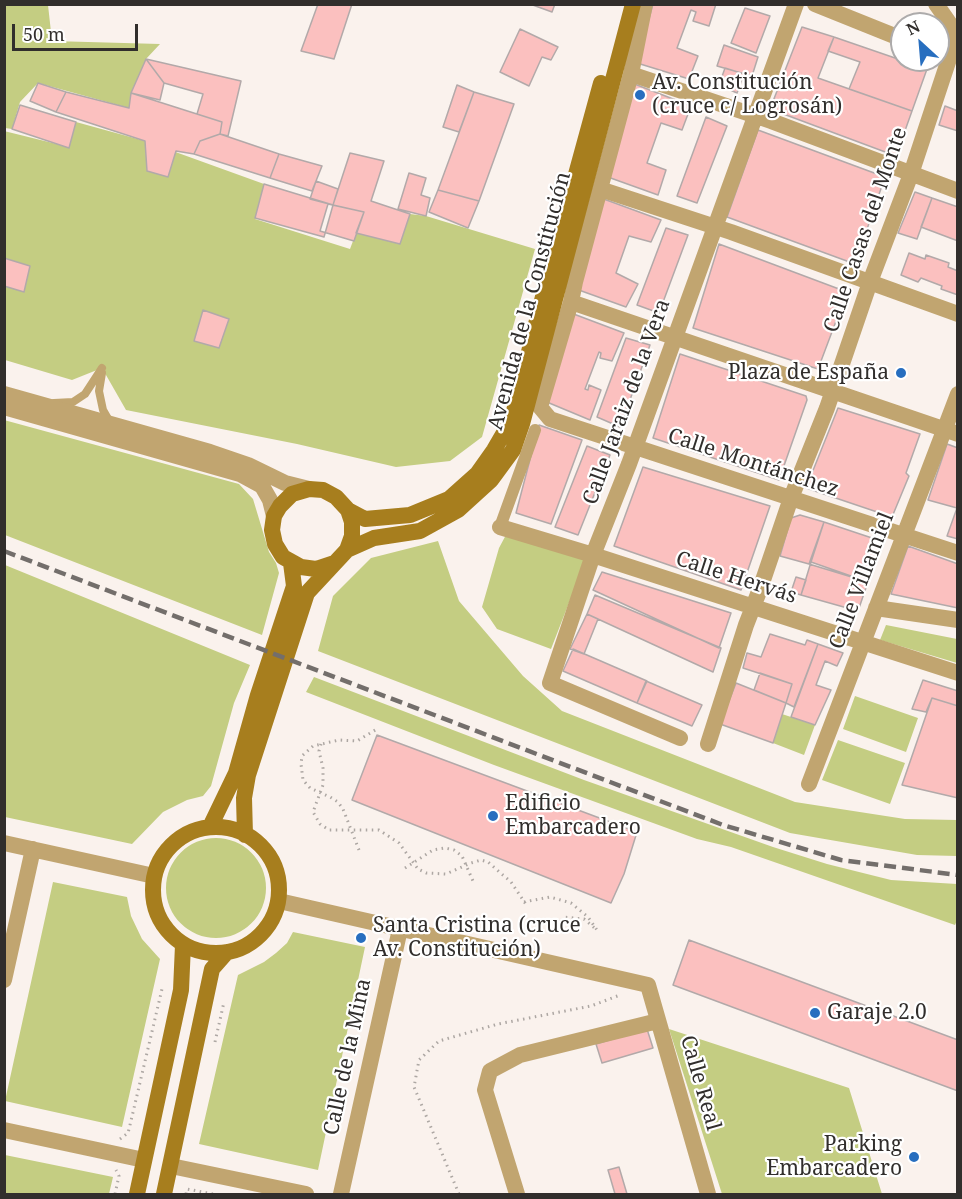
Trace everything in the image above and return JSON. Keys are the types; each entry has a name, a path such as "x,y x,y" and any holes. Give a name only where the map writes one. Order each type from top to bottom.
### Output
{"main road":[{"name":"Avenida de la Constitución","path":"348,510 365,519 410,515 449,499 477,474 512,419 622,4"},
{"name":"Avenida de la Constitución","path":"346,550 374,538 420,531 458,510 491,480 513,450 522,424 633,4"},
{"path":"245,835 244,798 248,775 304,604 308,593 346,550 352,536 352,522 348,510 336,497 323,490 309,489 292,494 279,506 274,516 272,530 275,544 283,556 291,563 301,567 316,569 334,562"},
{"path":"210,827 236,773 258,695 294,586 291,563"},
{"path":"210,827 231,828 245,835 254,839 273,861 279,879 279,902 270,924 251,944 227,952 198,951 183,945 170,934 157,914 153,891 154,876 164,854 184,836 210,827"},
{"path":"137,1194 181,990 183,945"},
{"path":"164,1194 212,969 227,952"}],"street":[{"name":"Avenida de la Constitución","path":"540,407 571,302 631,74 645,4"},
{"name":"Calle Jaraiz de la Vera","path":"680,738 550,683 593,555 635,448 796,4"},
{"path":"815,4 890,34"},
{"name":"Calle Casas del Monte","path":"950,24 954,39 950,52"},
{"name":"Calle Casas del Monte","path":"708,744 746,625 911,174 944,72"},
{"path":"631,74 756,116 957,191"},
{"path":"600,189 715,227 957,314"},
{"path":"571,302 951,432"},
{"path":"4,394 210,452 248,465 285,483 309,489"},
{"name":"Calle Villamiel","path":"809,784 903,536 951,432 957,394"},
{"path":"4,407 240,474 262,486 270,500 274,516"},
{"name":"Calle Montánchez","path":"540,407 550,419 957,553"},
{"path":"500,527 535,430"},
{"name":"Calle Hervás","path":"500,527 957,673"},
{"path":"876,608 957,620"},
{"path":"4,843 154,876"},
{"path":"4,980 33,849"},
{"path":"279,902 400,929"},
{"name":"Calle Real","path":"400,929 648,985 708,1194"},
{"name":"Calle de la Mina","path":"341,1194 400,929"},
{"path":"518,1194 485,1090 490,1071 519,1055 658,1021"},
{"path":"4,1130 144,1160"},
{"path":"171,1166 306,1194"}],"lane":[{"path":"4,387 57,404 73,402 86,394 102,368 99,391 103,410 111,424"}],"path":[{"path":"359,850 338,802 310,788 303,780 301,764 306,751 321,744 339,740 357,741 377,729"},
{"path":"321,744 319,751 324,777 313,812 320,824 329,830 379,830 399,843 418,869 426,873 446,874 467,864 481,860 488,862 511,882 527,906"},
{"path":"405,868 433,850 445,848 454,850 462,856 473,881"},
{"path":"524,902 550,897 571,903 588,917 597,930 585,919 574,916 563,917"},
{"path":"115,1194 119,1176 113,1165 103,1161 105,1152 110,1140 120,1139 128,1133 162,989"},
{"path":"214,1046 224,1002"},
{"path":"181,1194 186,1185"},
{"path":"186,1194 187,1189 213,1194"}],"green space":[{"path":"5,5 48,5 52,41 160,44 146,59 131,93 129,108 38,83 20,102 12,129 5,128"},
{"path":"76,122 145,141 264,184 255,219 350,249 356,233 400,244 410,214 426,216 535,249 482,437 450,461 396,467 297,444 126,410 102,368 72,380 5,360 4,131 69,147"},
{"path":"4,420 239,484 253,499 269,552 279,573 262,635 5,535"},
{"path":"507,533 586,559 551,649 497,629 482,607 499,548"},
{"path":"438,541 459,601 523,676 562,711 795,802 905,819 957,820 957,856 917,855 790,833 318,651 333,596 371,558"},
{"path":"5,565 250,665 234,703 211,786 203,796 187,800 163,812 132,844 5,817"},
{"path":"886,625 957,639 957,663 880,640"},
{"path":"314,677 584,780 773,847 827,864 891,880 957,884 958,918 955,925 731,847 697,839 494,765 306,692"},
{"path":"855,696 918,718 906,752 843,729"},
{"path":"782,714 815,725 804,755 773,743"},
{"path":"838,740 905,763 890,804 822,780"},
{"path":"216,838 235,842 251,853 262,869 266,888 262,907 251,923 235,934 216,938 197,934 181,923 170,907 166,888 170,869 181,853 197,842"},
{"path":"53,882 127,897 131,916 142,939 160,959 122,1127 5,1101"},
{"path":"293,932 365,947 318,1170 199,1144 238,975 276,953 287,943"},
{"path":"669,1029 849,1088 882,1194 722,1194"},
{"path":"5,1155 113,1177 109,1194 5,1194"}],"building":[{"path":"318,4 352,4 334,59 301,51"},
{"path":"530,4 555,4 552,12"},
{"path":"653,4 716,4 709,26 693,21 696,12 691,10 677,48 698,56 689,79 637,63"},
{"path":"745,8 770,16 756,53 731,43"},
{"path":"802,27 834,37 818,78 912,111 896,156 770,109"},
{"path":"520,29 558,47 551,60 542,57 529,86 500,72"},
{"path":"834,37 890,56 890,72 926,72 912,111 849,89 860,62 828,51"},
{"path":"724,45 758,57 752,76 717,66"},
{"path":"146,59 164,83 160,100 131,93"},
{"path":"146,59 241,81 228,136 220,134 222,122 197,114 203,94 164,83"},
{"path":"725,68 744,74 737,93 719,85"},
{"path":"38,83 66,92 56,112 30,101"},
{"path":"632,83 691,106 682,130 661,123 647,163 666,170 658,195 605,176"},
{"path":"457,85 474,92 459,132 443,127"},
{"path":"66,92 129,108 131,93 222,122 220,134 200,141 194,154 176,151 168,177 147,171 145,141 56,112"},
{"path":"474,92 514,104 479,201 438,190"},
{"path":"20,105 76,122 69,148 12,129"},
{"path":"945,106 958,111 958,131 939,125"},
{"path":"706,117 727,126 697,203 677,196"},
{"path":"758,130 885,177 855,264 727,217"},
{"path":"220,134 279,154 270,178 194,154 200,141"},
{"path":"350,153 384,161 371,201 410,214 400,244 356,233 364,212 333,205"},
{"path":"279,154 322,166 312,191 270,178"},
{"path":"409,173 426,178 421,195 430,198 426,216 398,209"},
{"path":"316,181 338,189 333,205 310,199"},
{"path":"264,184 333,205 324,237 255,218"},
{"path":"438,190 479,201 468,228 429,212"},
{"path":"915,192 932,198 917,239 898,233"},
{"path":"601,198 661,220 651,242 629,236 616,273 638,284 626,307 576,289"},
{"path":"932,198 958,207 958,241 921,227"},
{"path":"328,204 364,212 354,241 320,231"},
{"path":"666,228 688,235 659,313 637,305"},
{"path":"719,244 847,292 818,369 693,328"},
{"path":"909,253 925,259 926,255 949,263 948,267 958,271 958,295 921,278 918,282 901,275"},
{"path":"4,258 30,266 24,292 4,286"},
{"path":"203,310 229,319 219,348 194,341"},
{"path":"571,313 624,333 612,361 600,358 601,353 599,352 585,389 588,390 589,385 601,390 590,420 542,400"},
{"path":"626,338 650,345 620,427 597,417"},
{"path":"680,354 806,396 807,400 779,480 653,438"},
{"path":"838,408 920,434 906,473 909,476 892,517 806,488"},
{"path":"539,425 582,440 551,524 516,513"},
{"path":"947,444 958,448 958,539 947,536 957,508 928,500"},
{"path":"587,446 610,455 578,535 555,527"},
{"path":"643,467 770,506 741,590 614,546"},
{"path":"800,515 824,522 809,564 780,556 791,518"},
{"path":"824,522 884,542 868,582 809,564"},
{"path":"908,546 958,564 958,608 891,594"},
{"path":"811,562 868,582 858,611 801,595"},
{"path":"602,572 731,613 719,648 593,590"},
{"path":"796,577 806,580 801,595 791,592"},
{"path":"595,595 721,648 713,672 587,614"},
{"path":"587,614 598,619 584,654 570,649"},
{"path":"770,634 805,645 807,640 818,644 794,707 786,703 792,684 743,668 747,653 761,657"},
{"path":"818,644 843,653 837,666 825,661 816,685 831,690 815,725 791,717"},
{"path":"573,649 647,681 637,703 563,671"},
{"path":"760,673 792,684 786,703 754,690"},
{"path":"923,680 958,691 958,706 932,698 926,712 912,709"},
{"path":"646,681 702,705 692,726 637,703"},
{"path":"736,683 786,703 773,743 720,724"},
{"path":"932,698 958,706 958,798 902,785"},
{"name":"Edificio Embarcadero","path":"377,735 637,832 624,874 611,903 352,800"},
{"name":"Garaje 2.0","path":"689,940 958,1040 958,1091 673,985"},
{"path":"647,1029 653,1048 602,1063 596,1044"},
{"path":"619,1167 627,1194 615,1194 608,1170"}],"railway":[{"path":"4,551 723,825 841,860 958,875"}],"place":[{"name":"Av. Constitución (cruce c/ Logrosán)","path":"640,95"},
{"name":"Plaza de España","path":"901,373"},
{"name":"Edificio Embarcadero","path":"493,816"},
{"name":"Santa Cristina (cruce Av. Constitución)","path":"361,938"},
{"name":"Garaje 2.0","path":"815,1013"},
{"name":"Parking Embarcadero","path":"914,1157"}]}
